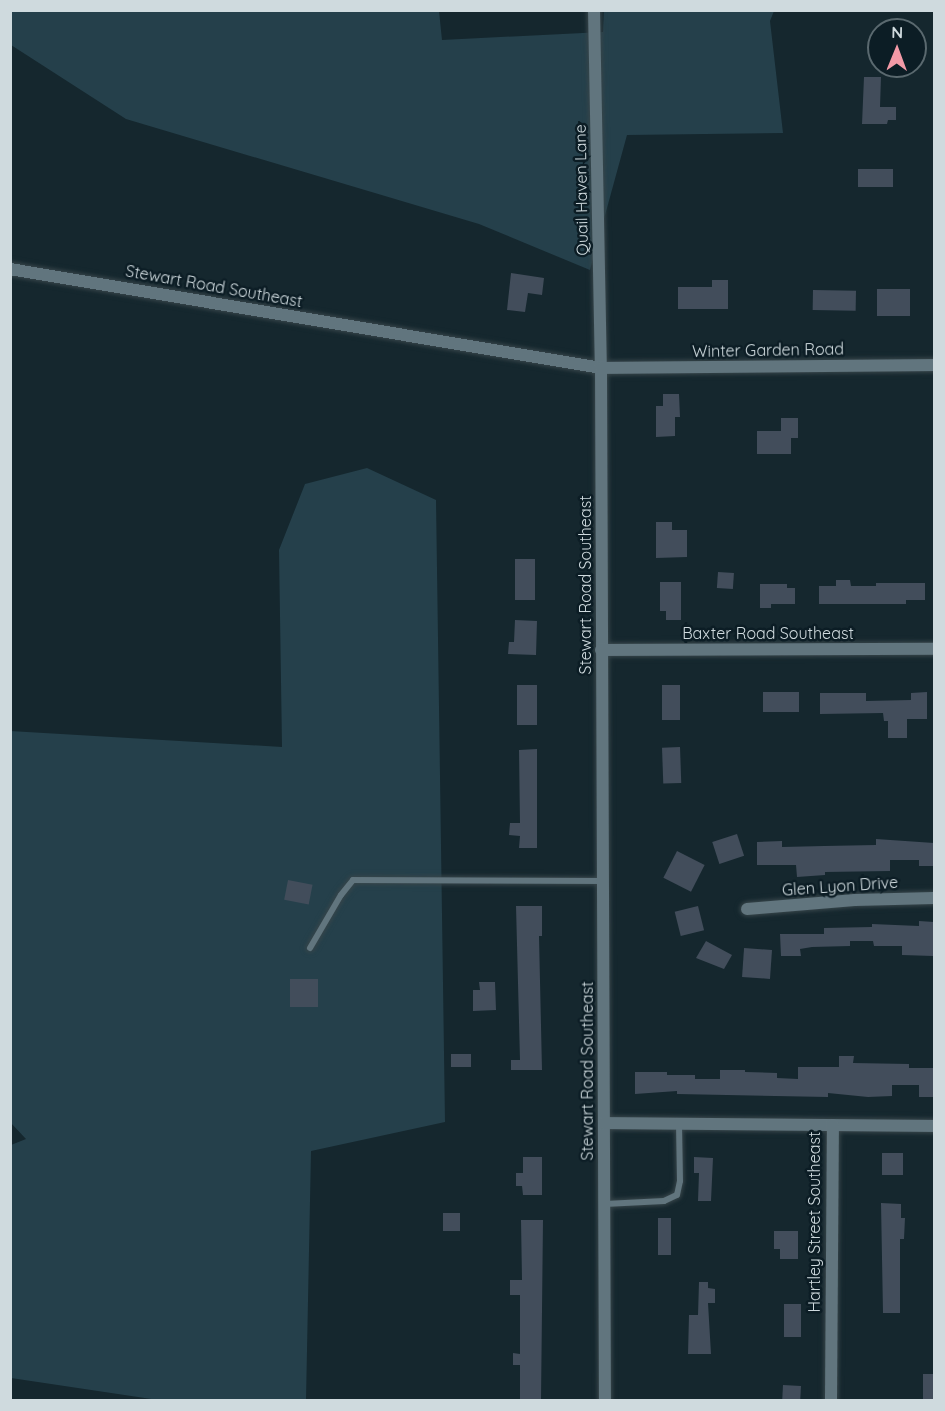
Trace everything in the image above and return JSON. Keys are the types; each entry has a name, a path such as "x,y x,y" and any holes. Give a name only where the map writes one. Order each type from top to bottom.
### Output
{"street":[{"name":"Quail Haven Lane","path":"594,10 601,368"},
{"name":"Stewart Road Southeast","path":"10,268 601,368 605,1401"},
{"name":"Winter Garden Road","path":"601,368 934,365"},
{"name":"Baxter Road Southeast","path":"601,650 934,649"},
{"name":"Glen Lyon Drive","path":"747,909 855,900 934,898"},
{"name":"Hartley Street Southeast","path":"604,1123 833,1125 831,1401"},
{"path":"833,1125 934,1125"}],"lane":[{"path":"310,948 340,895 353,880 603,881"},
{"path":"604,1204 664,1202 677,1195 681,1175 679,1123"}],"shaded area":[{"path":"10,11 439,11 442,40 603,32 604,11 774,11 770,21 783,133 627,135 590,270 479,224 126,119 11,45"},
{"path":"367,468 436,500 445,1122 311,1151 306,1400 158,1400 11,1378 11,1145 26,1139 10,1122 10,731 282,747 279,550 305,484"}],"building":[{"path":"864,77 881,78 880,107 896,107 896,120 888,120 887,124 862,124"},
{"path":"858,169 893,169 893,187 858,187"},
{"path":"511,273 544,278 542,295 528,293 525,312 507,310"},
{"path":"712,280 728,280 728,309 678,309 678,287 712,287"},
{"path":"877,289 910,289 910,316 877,316"},
{"path":"813,290 856,291 856,311 813,310"},
{"path":"663,394 679,394 680,417 675,417 675,436 656,437 656,406 663,406"},
{"path":"781,418 798,418 798,438 791,438 791,454 757,454 757,431 781,431"},
{"path":"656,522 672,522 672,530 687,530 687,557 656,558"},
{"path":"515,559 535,559 535,600 515,600"},
{"path":"718,572 734,573 733,589 717,588"},
{"path":"836,580 850,580 851,586 876,586 876,583 925,583 925,600 906,600 906,604 819,604 819,586 836,586"},
{"path":"660,582 681,582 681,620 666,620 666,611 660,611"},
{"path":"760,584 787,584 787,588 795,588 795,604 771,604 771,608 760,608"},
{"path":"515,620 537,621 536,655 508,654 509,642 514,642"},
{"path":"517,685 537,685 537,725 517,725"},
{"path":"662,685 680,685 680,720 662,720"},
{"path":"763,692 799,692 799,712 763,712"},
{"path":"927,692 927,719 907,719 907,738 888,738 888,721 884,721 883,713 820,714 820,693 866,693 866,701 911,700 911,693"},
{"path":"680,747 681,783 663,784 662,748"},
{"path":"537,749 537,848 519,848 520,836 509,835 510,823 520,823 519,750"},
{"path":"737,834 744,856 719,864 712,842"},
{"path":"876,839 934,843 934,866 919,866 919,860 890,860 890,871 825,872 825,875 797,877 796,865 757,865 757,842 782,841 782,847 876,845"},
{"path":"677,851 705,865 691,892 663,878"},
{"path":"288,880 313,885 309,904 284,900"},
{"path":"516,906 542,906 542,936 539,936 542,1070 511,1070 511,1060 520,1060"},
{"path":"698,906 704,930 681,936 675,912"},
{"path":"919,921 934,922 933,956 902,955 902,946 874,946 873,941 850,941 850,946 812,947 800,949 801,956 781,956 780,934 824,934 824,928 872,927 872,924 919,926"},
{"path":"706,941 732,955 724,969 696,958"},
{"path":"744,948 772,950 770,979 742,977"},
{"path":"290,979 318,979 318,1007 290,1007"},
{"path":"479,982 495,982 496,1010 473,1011 473,990 480,990"},
{"path":"451,1054 471,1054 471,1067 451,1067"},
{"path":"839,1056 854,1056 853,1063 909,1064 909,1068 934,1068 934,1097 919,1097 919,1085 892,1085 892,1096 868,1097 828,1093 828,1097 677,1094 677,1091 635,1094 635,1072 667,1072 667,1075 695,1075 695,1079 720,1079 720,1070 745,1070 745,1072 777,1073 777,1078 798,1079 798,1067 839,1067"},
{"path":"882,1153 903,1153 903,1175 882,1175"},
{"path":"523,1157 542,1157 542,1195 523,1195 522,1186 516,1186 516,1173 523,1173"},
{"path":"694,1157 713,1158 711,1201 698,1201 699,1173 694,1173"},
{"path":"881,1203 901,1204 901,1218 905,1218 904,1239 900,1239 900,1313 883,1313"},
{"path":"443,1213 460,1213 460,1231 443,1231"},
{"path":"658,1218 671,1218 671,1255 658,1255"},
{"path":"521,1220 543,1220 541,1401 520,1401 520,1365 513,1365 513,1353 520,1354 520,1295 510,1295 510,1280 522,1280"},
{"path":"774,1231 798,1231 798,1259 780,1259 780,1249 774,1249"},
{"path":"699,1282 708,1282 708,1288 715,1289 715,1303 708,1303 711,1354 688,1354 689,1315 698,1315"},
{"path":"784,1304 801,1304 801,1337 784,1337"},
{"path":"923,1374 934,1374 934,1400 923,1400"},
{"path":"783,1385 801,1386 800,1400 782,1400"}]}
